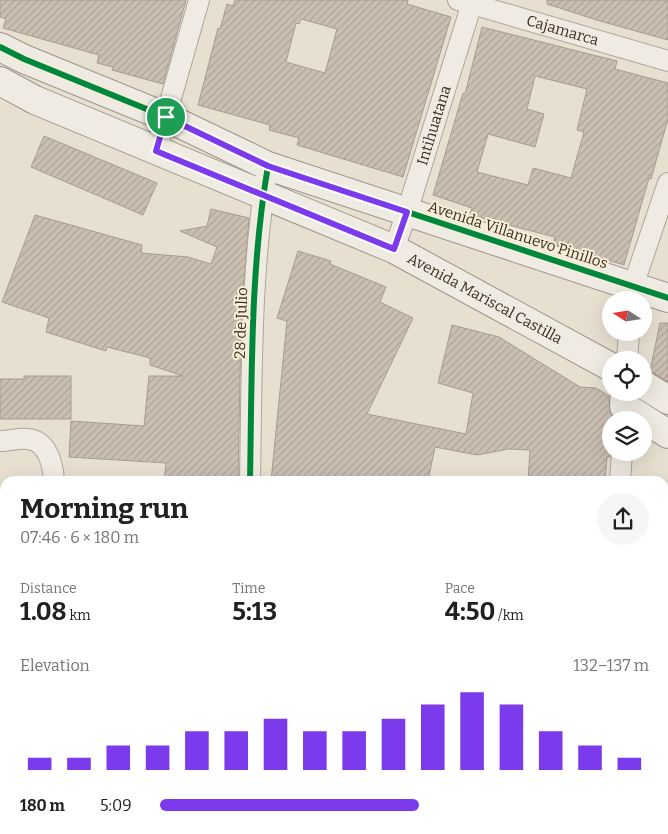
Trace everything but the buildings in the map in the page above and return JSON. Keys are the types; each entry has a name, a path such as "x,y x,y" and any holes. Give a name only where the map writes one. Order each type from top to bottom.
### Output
{"street":[{"path":"156,151 199,0"},
{"name":"Cajamarca","path":"467,1 668,61"},
{"name":"Intihuatana","path":"394,249 407,212 467,1"},
{"name":"Avenida Villanuevo Pinillos","path":"0,46 24,59 166,117 268,166 407,212 627,291"},
{"name":"Avenida Mariscal Castilla","path":"0,81 35,100 394,249 602,362"},
{"name":"28 de Julio","path":"250,476 253,298 263,196 268,166"},
{"path":"634,291 668,183"},
{"name":"Avenida Villanuevo Pinillos","path":"652,296 668,298"},
{"path":"652,391 668,400"},
{"path":"624,406 668,434"},
{"path":"0,442 29,438 41,444 48,453 53,466 54,476"},
{"path":"620,476 621,461"}],"cycle path":[{"path":"0,47 24,59 166,117 268,166 668,298"},
{"path":"250,476 255,284 262,205 268,166"}],"route":[{"path":"166,117 268,166 407,212 394,249 156,151 166,117"}]}
